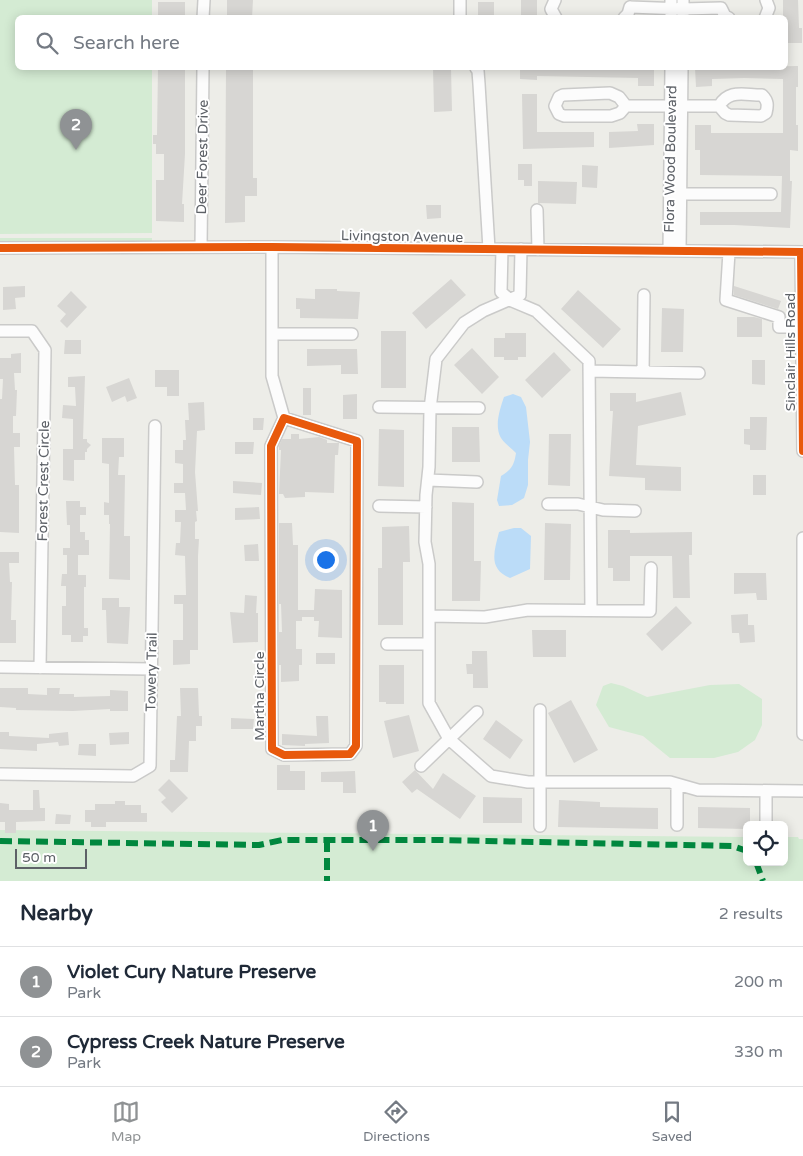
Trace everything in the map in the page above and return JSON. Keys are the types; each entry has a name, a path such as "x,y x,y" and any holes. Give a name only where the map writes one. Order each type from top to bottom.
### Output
{"street":[{"path":"204,0 204,15"},
{"path":"460,0 460,15"},
{"path":"554,15 551,9 555,0"},
{"path":"766,0 769,8 766,15"},
{"path":"628,3 677,9 723,4"},
{"name":"Deer Forest Drive","path":"201,247 203,70"},
{"path":"477,70 480,84 489,249"},
{"name":"Flora Wood Boulevard","path":"671,70 676,107 675,250"},
{"name":"Flora Wood Boulevard","path":"676,107 682,70"},
{"path":"610,93 619,97 626,106 620,113 611,116 564,116 559,114 555,106 559,97 563,95 610,93"},
{"path":"626,106 719,106"},
{"path":"675,194 771,194"},
{"path":"537,210 538,250"},
{"path":"272,247 272,376 284,418"},
{"name":"Livingston Avenue","path":"0,248 272,247 802,252"},
{"path":"502,249 501,292 510,300 536,311 589,361 591,610"},
{"path":"521,249 520,295 483,310 464,322 436,359 430,409 425,542 429,564 429,703 449,739 491,776 528,782 670,782 698,790 803,792"},
{"path":"729,252 726,300 779,317 779,327 803,327"},
{"name":"Sinclair Hills Road","path":"802,252 803,452"},
{"path":"643,372 644,295"},
{"name":"Forest Crest Circle","path":"0,331 32,331 46,350 40,668"},
{"path":"272,334 352,334"},
{"path":"589,371 699,373"},
{"path":"378,407 479,408"},
{"name":"Martha Circle","path":"284,418 357,441 356,746 350,754 284,755 272,749 271,446 284,418"},
{"name":"Towery Trail","path":"0,774 133,776 150,766 155,426"},
{"path":"428,480 477,482"},
{"path":"548,504 578,504 602,510 635,511"},
{"path":"379,506 426,507"},
{"path":"803,538 803,734"},
{"path":"429,616 485,618 528,610 650,611 651,568"},
{"path":"387,644 429,644"},
{"path":"0,667 151,669"},
{"path":"540,710 540,826"},
{"path":"421,766 477,712"},
{"path":"677,825 678,784"},
{"path":"766,791 766,821"}],"green space":[{"path":"0,0 152,0 152,15 15,15 15,70 152,70 152,233 0,234"},
{"path":"0,238 152,238 152,242 0,243"},
{"path":"611,683 623,686 647,697 710,685 739,684 762,699 762,725 755,740 738,752 714,758 670,758 643,736 609,727 596,705 603,686"},
{"path":"0,830 743,837 743,866 788,866 788,837 803,839 803,881 0,881"}],"water":[{"path":"513,394 521,397 526,407 530,442 528,485 524,498 512,505 499,506 497,500 501,476 512,467 516,453 501,438 498,418 504,397"},
{"path":"521,528 531,536 530,569 510,578 498,570 494,553 499,532"}],"building":[{"path":"227,0 253,0 252,15 227,15"},
{"path":"521,0 537,0 537,15 521,15"},
{"path":"783,0 798,0 799,28 802,28 802,43 788,43 788,15 783,15"},
{"path":"158,2 185,2 185,15 158,15"},
{"path":"478,2 494,2 494,15 478,15"},
{"path":"788,66 798,66 796,125 798,125 798,151 790,150 790,181 792,181 790,228 700,225 700,212 781,212 782,176 700,175 700,150 695,150 695,125 711,125 711,133 783,133 783,79 712,79 712,86 696,87 695,70 788,70"},
{"path":"158,70 185,70 185,154 182,204 184,204 184,222 156,221 156,180 164,180 164,154 156,154 156,144 153,144 153,135 157,135"},
{"path":"226,70 253,70 253,178 257,178 257,196 245,196 245,222 225,223"},
{"path":"433,70 451,70 452,111 434,112"},
{"path":"520,70 654,70 654,86 638,86 638,78 537,76 537,80 520,79"},
{"path":"522,94 537,94 537,132 594,132 594,147 523,149"},
{"path":"637,124 654,124 654,145 609,148 609,132 638,131"},
{"path":"518,164 532,164 532,186 524,186 524,180 518,180"},
{"path":"582,165 598,166 597,188 582,187"},
{"path":"538,181 577,182 576,204 538,203"},
{"path":"426,205 441,205 441,218 427,219"},
{"path":"451,279 466,295 426,329 412,313"},
{"path":"25,286 25,297 15,298 16,309 3,310 3,287"},
{"path":"734,286 781,301 778,309 734,295"},
{"path":"315,289 360,292 358,319 300,318 300,309 296,309 296,298 315,299"},
{"path":"578,290 621,329 603,348 561,309"},
{"path":"71,291 87,307 67,328 60,321 66,314 57,306"},
{"path":"662,308 684,309 683,352 661,352"},
{"path":"737,317 762,319 762,337 737,337"},
{"path":"381,331 406,331 406,388 381,388"},
{"path":"505,333 526,333 526,357 518,357 518,360 504,360 504,357 494,357 494,338 505,338"},
{"path":"65,340 81,340 81,354 64,354"},
{"path":"472,348 499,377 482,394 454,365"},
{"path":"307,349 357,349 358,374 341,374 341,365 307,366"},
{"path":"554,352 571,370 542,398 525,380"},
{"path":"21,353 21,373 14,373 15,390 17,390 16,416 13,416 13,433 20,433 20,447 14,447 15,485 19,485 19,533 0,532 0,399 2,399 3,379 0,379 0,358 11,358 11,354"},
{"path":"752,360 765,360 765,385 752,384"},
{"path":"155,370 179,370 179,396 167,396 167,387 155,387"},
{"path":"85,376 83,439 87,439 87,442 91,445 87,452 85,452 85,460 74,460 74,481 63,480 63,449 73,449 73,419 62,418 63,405 76,406 75,387 68,387 68,377"},
{"path":"129,378 137,398 127,402 125,396 112,402 106,387"},
{"path":"303,388 311,388 311,415 303,415"},
{"path":"681,392 686,415 638,426 636,465 681,467 681,491 645,490 645,478 609,476 613,411 610,411 610,393 636,393 636,402"},
{"path":"357,394 357,419 343,419 343,395"},
{"path":"204,402 205,430 197,431 195,472 198,511 196,511 195,539 199,539 198,650 190,650 190,664 173,665 173,640 183,640 183,604 174,604 174,595 186,595 185,556 175,555 176,543 180,543 181,522 175,522 175,510 186,510 185,493 174,493 174,483 183,483 183,464 175,463 175,450 183,450 183,440 186,440 185,420 189,420 188,403"},
{"path":"750,417 767,417 766,450 750,450 750,445 744,444 744,429 750,429"},
{"path":"253,418 264,418 263,430 253,430"},
{"path":"452,427 479,427 480,462 452,462"},
{"path":"379,429 404,430 404,487 378,486"},
{"path":"291,434 299,434 299,439 319,437 327,440 327,443 339,443 338,455 335,455 334,493 305,492 305,497 285,498 283,494 279,494 281,450 279,450 279,446 282,439 291,439"},
{"path":"549,434 571,434 570,486 548,485"},
{"path":"102,438 124,438 124,457 119,457 118,475 125,475 124,536 130,536 130,580 109,579 110,524 109,515 104,515 104,502 109,503 109,464 102,463"},
{"path":"235,442 254,442 253,454 235,454"},
{"path":"753,475 766,475 766,495 753,495"},
{"path":"233,481 262,483 261,495 233,493"},
{"path":"66,501 80,501 80,507 86,507 86,515 80,515 80,532 85,532 85,540 89,540 89,555 78,555 78,575 86,575 86,587 84,587 84,628 88,628 88,636 83,636 83,642 71,642 71,635 62,635 62,606 66,606 66,586 61,586 62,574 67,574 67,555 63,555 63,548 70,548 70,525 67,525"},
{"path":"452,502 474,503 474,561 481,561 480,601 452,601"},
{"path":"259,507 260,519 235,520 235,508"},
{"path":"279,523 292,523 293,545 298,545 298,610 314,610 315,589 342,590 342,638 318,637 319,621 314,621 314,617 302,617 302,621 296,621 296,649 302,649 299,681 281,682 281,665 279,665 279,632 282,632 281,604 279,604"},
{"path":"545,523 571,524 570,580 544,580"},
{"path":"409,526 410,562 403,562 403,625 378,625 378,568 382,568 382,527"},
{"path":"608,530 630,530 630,533 692,532 692,555 689,555 690,598 673,598 672,556 630,556 630,581 613,581 613,568 608,568"},
{"path":"258,544 259,561 245,561 244,545"},
{"path":"0,552 19,552 19,563 9,563 10,582 12,582 11,620 16,620 16,643 0,643"},
{"path":"734,573 766,573 767,600 757,600 756,593 734,594"},
{"path":"245,595 257,596 258,642 233,643 230,612 244,613"},
{"path":"102,598 119,598 119,607 130,607 128,644 107,643 106,610 102,610"},
{"path":"676,606 692,623 662,651 646,634"},
{"path":"748,614 748,625 754,625 755,642 740,643 739,633 732,633 731,615"},
{"path":"532,630 566,630 566,657 533,657"},
{"path":"472,651 487,651 488,688 473,688 473,674 467,674 466,664 472,664"},
{"path":"316,653 335,653 335,664 316,664"},
{"path":"379,665 404,665 404,704 379,702"},
{"path":"0,688 28,688 28,694 47,695 47,688 60,688 59,694 74,694 74,697 110,696 110,690 128,691 128,711 110,711 110,709 73,711 16,710 16,708 0,707"},
{"path":"180,688 198,688 199,716 202,716 202,726 196,726 196,741 189,741 188,772 170,772 170,760 175,760 177,716 181,716"},
{"path":"571,700 598,750 574,763 548,713"},
{"path":"409,715 419,751 393,758 384,721"},
{"path":"316,716 328,716 329,743 305,744 305,746 282,745 282,734 317,736"},
{"path":"231,718 254,719 253,729 231,729"},
{"path":"496,720 523,740 510,759 483,739"},
{"path":"0,732 9,732 9,736 49,738 49,734 68,732 69,745 59,746 58,742 37,744 37,751 0,749"},
{"path":"129,732 129,744 110,745 109,733"},
{"path":"79,744 96,744 96,756 78,755"},
{"path":"277,765 290,765 290,771 305,771 305,790 277,790"},
{"path":"415,770 433,789 443,773 476,796 460,819 417,789 412,793 402,782"},
{"path":"355,771 356,793 343,793 343,782 321,782 321,772"},
{"path":"169,779 188,798 172,813 161,802 166,798 158,790"},
{"path":"33,790 39,790 40,808 45,808 45,821 16,822 16,833 5,833 5,822 0,822 0,803 9,804 9,810 33,810"},
{"path":"483,797 522,798 522,823 483,823"},
{"path":"559,800 600,802 600,807 658,808 658,829 558,827"},
{"path":"115,801 125,801 125,805 141,805 141,813 147,813 147,822 106,822 106,827 91,827 91,822 85,822 85,810 95,810 95,804 115,804"},
{"path":"698,807 750,808 750,821 743,821 743,829 698,828"},
{"path":"56,814 71,815 70,824 55,824"}],"marked path":[{"path":"0,841 259,845 282,840 441,840 732,846 743,850"},
{"path":"327,840 327,881"},
{"path":"757,866 763,881"}],"cycle path":[{"path":"0,248 272,247 803,252"},
{"path":"801,252 803,451"},
{"path":"284,418 357,441 356,746 350,754 284,755 272,749 271,446 284,418"}],"place":[{"name":"Cypress Creek Nature Preserve","path":"76,150"},
{"name":"Violet Cury Nature Preserve","path":"373,851"}]}
